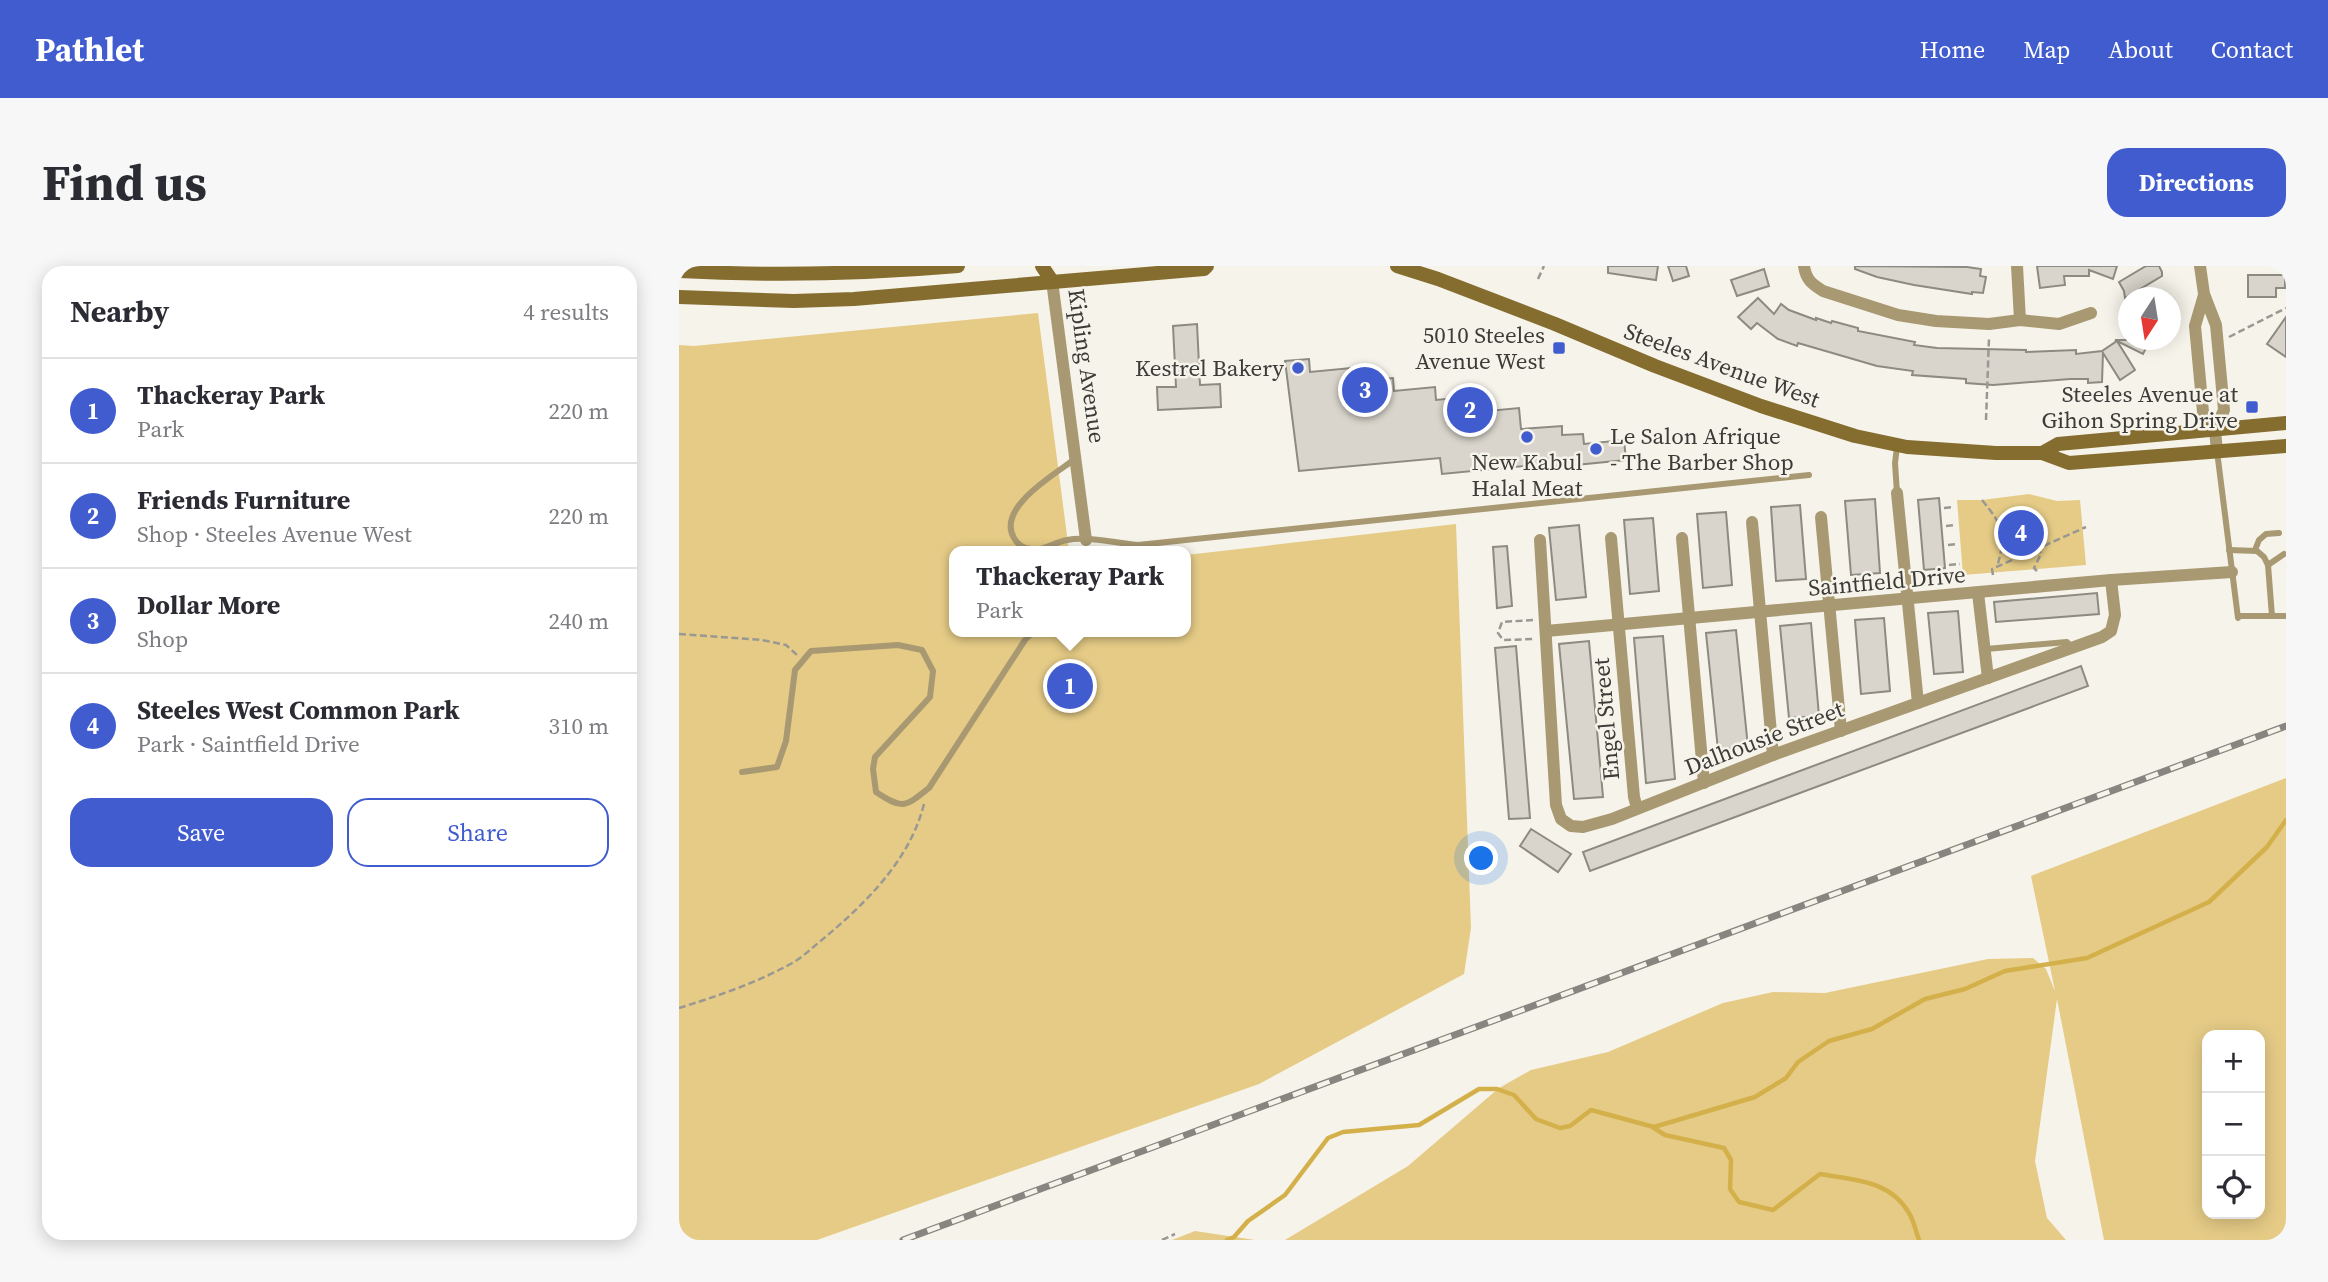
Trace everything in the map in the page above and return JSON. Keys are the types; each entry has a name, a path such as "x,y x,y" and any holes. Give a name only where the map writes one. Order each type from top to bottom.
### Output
{"main road":[{"path":"679,271 802,274 958,266"},
{"name":"Kipling Avenue","path":"1042,266 1052,281"},
{"name":"Kipling Avenue","path":"1052,281 1059,266"},
{"path":"679,297 794,301 854,299 1204,269 1207,266"},
{"name":"Steeles Avenue West","path":"1397,266 1439,279 1761,406 1855,436 1898,445 1996,453 2042,453 2069,463 2286,446"},
{"name":"Steeles Avenue West","path":"2042,453 2058,444 2286,424"}],"street":[{"path":"1804,266 1805,277 1823,291 1898,315 1936,321 1989,324 2020,320 2059,324 2091,313"},
{"path":"2017,266 2020,320"},
{"path":"2200,266 2204,294 2216,325 2224,410 2215,430"},
{"name":"Kipling Avenue","path":"1052,281 1086,540"},
{"path":"2204,294 2195,326 2203,412 2215,430 2217,451"},
{"path":"1897,492 1918,703"},
{"path":"1821,517 1841,731"},
{"path":"1752,522 1773,755"},
{"name":"Engel Street","path":"1611,538 1637,808"},
{"path":"1682,538 1704,783"},
{"path":"1540,540 1540,635"},
{"name":"Saintfield Drive","path":"1540,635 2111,580 2232,572"},
{"name":"Dalhousie Street","path":"1540,635 1556,804 1561,818 1571,825 1583,827 1612,819 1773,755 2102,638 2111,631 2115,615 2111,580"},
{"path":"1978,593 1989,678"}],"lane":[{"path":"1897,492 1895,463 1898,445"},
{"path":"2217,451 2238,617 2286,616"},
{"name":"Kipling Avenue","path":"1021,546 1010,532 1011,519 1023,499 1076,458"},
{"path":"1156,546 1809,475"},
{"path":"2255,550 2259,540 2266,534 2279,533"},
{"name":"Kipling Avenue","path":"1052,546 1067,540 1086,540"},
{"path":"1086,540 1125,546"},
{"path":"2229,550 2255,550 2264,556 2268,565 2272,616"},
{"path":"2268,565 2284,554"},
{"path":"742,772 777,767 786,741 796,670 811,652 898,645 922,650 933,671 930,697 875,757 873,769 876,792 893,804 909,804 929,788 1028,637"},
{"path":"1984,649 2067,642 2072,647"}],"path":[{"path":"1538,279 1544,266"},
{"path":"2229,337 2286,308"},
{"path":"1986,420 1989,324"},
{"path":"1982,500 1993,511 2001,527 2003,547 1997,567"},
{"path":"1944,508 1954,508"},
{"path":"1946,526 1956,526"},
{"path":"1993,575 1992,569 2086,527"},
{"path":"1948,545 1958,544"},
{"path":"2037,571 2034,568 2041,554 2039,548"},
{"path":"1949,565 1960,564"},
{"path":"1533,620 1501,622 1498,633 1503,640 1540,635"},
{"path":"679,634 739,638 786,645 803,660"},
{"path":"679,1008 767,976 796,961 854,913 883,880 916,832 929,788"},
{"path":"1161,1240 1175,1234"}],"shaded area":[{"path":"1038,313 1068,546 949,546 949,637 1191,637 1191,554 1456,524 1471,928 1464,974 1259,1084 817,1240 679,1240 679,345 694,346"},
{"path":"2029,494 2057,501 2080,500 2086,565 1963,575 1957,500"},
{"path":"2286,778 2286,1240 2104,1240 2057,999 2035,1161 2047,1218 2066,1240 1285,1240 1408,1166 1499,1088 1531,1070 1608,1052 1723,1003 1773,992 1825,993 1988,959 2033,958 2046,969 2055,991 2031,876"},
{"path":"1195,1231 1255,1240 1172,1240"}],"building":[{"path":"1608,266 1658,266 1656,280 1608,273"},
{"path":"1668,266 1686,266 1689,276 1673,281"},
{"path":"1855,266 1967,267 1981,269 1980,276 1986,277 1983,293 1972,294 1877,277 1855,269"},
{"path":"2037,266 2117,266 2113,279 2089,270 2089,276 2064,276 2065,285 2040,288"},
{"path":"2146,266 2159,266 2162,272 2162,276 2144,287 2122,287 2119,282"},
{"path":"1764,269 1769,286 1737,296 1731,280"},
{"path":"2248,275 2285,275 2285,288 2276,288 2276,297 2248,297"},
{"path":"1758,298 1774,314 1781,304 1789,310 1816,320 1832,321 1858,328 1858,331 1937,348 2026,352 2076,350 2076,354 2102,351 2117,341 2118,350 2123,350 2135,370 2120,380 2103,353 2102,382 2088,383 2088,379 2070,379 1993,385 1966,383 1966,379 1912,375 1913,371 1877,366 1798,343 1797,346 1778,339 1757,323 1751,329 1738,317"},
{"path":"2286,317 2286,357 2267,344"},
{"path":"1197,324 1200,385 1220,384 1221,407 1158,410 1157,387 1176,387 1173,326"},
{"path":"1309,359 1310,372 1351,368 1352,382 1393,378 1394,391 1435,387 1436,400 1477,396 1478,412 1519,408 1521,429 1562,426 1562,435 1583,434 1584,444 1624,440 1626,460 1524,470 1524,466 1442,474 1440,458 1299,471 1285,361"},
{"path":"1939,498 1945,568 1924,570 1918,500"},
{"path":"1875,499 1880,573 1851,575 1845,501"},
{"path":"1800,505 1806,579 1776,581 1771,507"},
{"path":"1726,512 1732,585 1703,588 1697,514"},
{"path":"1653,518 1659,591 1630,594 1624,520"},
{"path":"1579,525 1586,597 1556,600 1549,528"},
{"path":"1507,546 1512,606 1497,608 1493,547"},
{"path":"2097,593 2099,614 1996,622 1994,602"},
{"path":"1958,611 1963,672 1934,674 1928,613"},
{"path":"1884,618 1890,691 1861,694 1855,620"},
{"path":"1811,623 1819,716 1789,718 1780,626"},
{"path":"1736,630 1748,747 1718,750 1706,633"},
{"path":"1663,636 1675,779 1646,783 1634,638"},
{"path":"1589,641 1603,797 1574,799 1559,644"},
{"path":"1516,646 1530,818 1509,819 1495,648"},
{"path":"2081,666 2088,686 1590,871 1583,852"},
{"path":"1531,829 1571,854 1558,872 1520,846"}],"waterway":[{"path":"1227,1240 1234,1237 1248,1221 1285,1195 1328,1138 1343,1132 1419,1125 1479,1089 1497,1089 1514,1095 1536,1119 1560,1128 1570,1126 1591,1110 1654,1127 1755,1097 1786,1078 1798,1062 1829,1041 1872,1029 1925,999 1965,989 2005,971 2087,958 2209,902 2267,847 2286,820"},
{"path":"1654,1128 1665,1135 1724,1148 1731,1160 1730,1189 1739,1202 1773,1210 1820,1174 1858,1180 1881,1188 1901,1202 1911,1216 1919,1240"}],"railway":[{"path":"903,1240 2286,726"}],"place":[{"name":"5010 Steeles Avenue West","path":"1559,348"},
{"name":"Kestrel Bakery","path":"1298,368"},
{"name":"Dollar More","path":"1365,390"},
{"name":"Steeles Avenue at Gihon Spring Drive","path":"2252,407"},
{"name":"Friends Furniture","path":"1470,410"},
{"name":"New Kabul Halal Meat","path":"1527,437"},
{"name":"Le Salon Afrique - The Barber Shop","path":"1596,449"},
{"name":"Steeles West Common Park","path":"2021,533"},
{"name":"Thackeray Park","path":"1070,686"}]}
